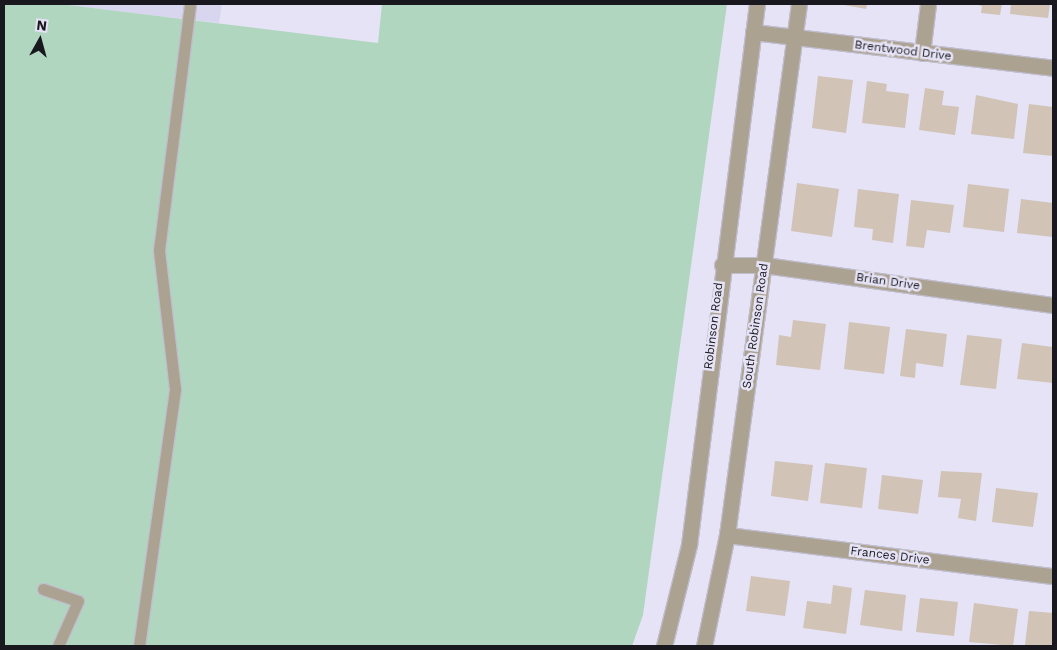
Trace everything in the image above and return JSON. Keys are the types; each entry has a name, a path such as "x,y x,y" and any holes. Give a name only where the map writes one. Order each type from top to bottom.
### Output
{"street":[{"name":"Robinson Road","path":"664,646 689,544 722,265 757,4"},
{"name":"South Robinson Road","path":"704,646 727,535 799,4"},
{"path":"922,53 928,4"},
{"name":"Brentwood Drive","path":"753,32 1053,68"},
{"name":"Brian Drive","path":"722,265 764,265 1053,305"},
{"name":"Frances Drive","path":"727,535 1053,576"}],"lane":[{"path":"139,646 175,389 159,250 190,4"},
{"path":"42,589 78,601 58,646"}],"shaded area":[{"path":"58,4 222,4 219,23"}],"green space":[{"path":"4,4 60,4 378,43 382,4 727,4 643,615 632,646 4,646"}],"building":[{"path":"839,4 867,4 866,9"},
{"path":"974,4 1002,4 1000,15 981,13 982,6"},
{"path":"1011,4 1050,4 1048,18 1010,14"},
{"path":"818,76 853,80 846,133 812,128"},
{"path":"867,81 887,84 886,91 909,94 905,128 862,123"},
{"path":"925,88 944,91 942,105 959,107 955,135 919,130"},
{"path":"976,95 1018,104 1014,139 971,134"},
{"path":"1029,104 1053,107 1053,156 1023,153"},
{"path":"797,183 839,189 832,237 791,231"},
{"path":"968,184 1009,189 1004,232 963,227"},
{"path":"858,189 899,194 893,243 872,240 873,229 854,227"},
{"path":"1021,199 1053,203 1053,237 1017,233"},
{"path":"911,200 954,205 950,233 927,230 924,248 906,246"},
{"path":"793,320 826,324 820,370 776,365 779,335 791,337"},
{"path":"849,322 890,327 884,374 844,369"},
{"path":"906,329 947,334 943,367 916,363 915,378 900,376"},
{"path":"967,335 1002,339 996,389 960,385"},
{"path":"1022,343 1053,347 1053,383 1017,379"},
{"path":"775,461 813,465 808,501 771,496"},
{"path":"825,463 867,468 862,508 820,503"},
{"path":"941,471 982,473 976,521 958,518 961,499 938,497"},
{"path":"882,475 923,480 918,514 878,509"},
{"path":"996,488 1038,493 1033,527 992,522"},
{"path":"751,576 790,581 785,616 746,611"},
{"path":"833,585 852,588 846,634 803,628 807,601 831,604"},
{"path":"865,590 906,595 902,631 860,625"},
{"path":"920,598 958,602 954,636 916,632"},
{"path":"974,603 1018,609 1013,646 969,642"},
{"path":"1029,611 1053,613 1053,646 1025,645"}]}
